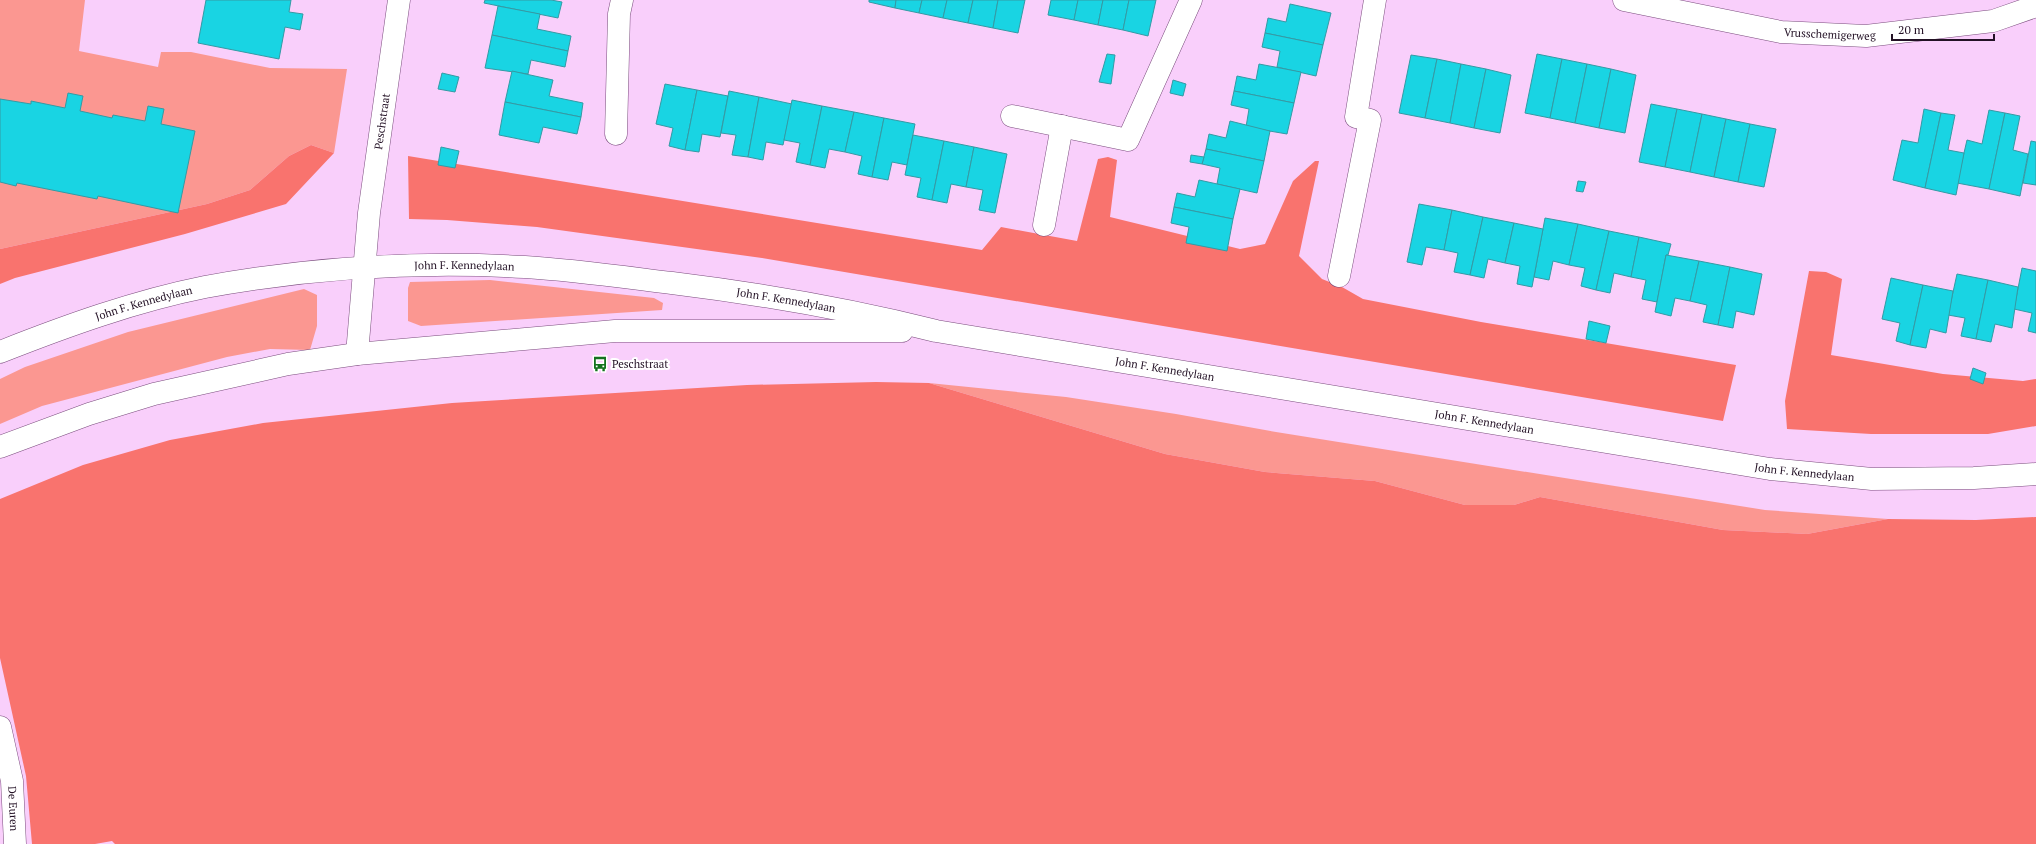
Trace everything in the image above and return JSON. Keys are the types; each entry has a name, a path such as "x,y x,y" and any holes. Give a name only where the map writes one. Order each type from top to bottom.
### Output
{"street":[{"name":"Peschstraat","path":"357,354 369,213 399,0"},
{"path":"616,134 619,14 622,0"},
{"path":"1012,116 1128,140 1191,0"},
{"path":"1339,276 1370,120 1356,117 1375,0"},
{"name":"Vrusschemigerweg","path":"1624,0 1781,32 1866,36 1994,21 2036,6"},
{"path":"1044,225 1062,126"},
{"name":"John F. Kennedylaan","path":"0,352 93,317 204,287 283,276 364,268 456,265 524,267 590,272 754,294 879,317 936,331 1770,468 1872,479 1974,478 2036,474"},
{"name":"John F. Kennedylaan","path":"0,447 89,414 154,394 288,364 357,354 615,331 936,331"},
{"name":"De Euren","path":"0,727 12,781 15,844"}],"shaded area":[{"path":"0,0 85,0 79,51 158,67 161,52 191,52 270,68 347,69 334,153 311,145 289,156 250,190 207,204 0,249"},
{"path":"311,145 334,153 286,204 185,234 15,278 0,284 0,249 207,204 250,190 289,156"},
{"path":"408,156 982,250 1001,227 1077,241 1098,159 1108,157 1117,160 1110,217 1240,249 1265,244 1293,181 1315,161 1319,161 1299,256 1322,279 1342,287 1363,299 1481,322 1736,365 1723,421 762,258 537,227 447,220 409,219"},
{"path":"1809,271 1826,272 1842,279 1831,355 1943,374 2023,381 2036,379 2036,426 1988,434 1871,434 1787,429 1785,401"},
{"path":"490,280 654,298 663,303 662,310 421,326 408,321 408,288 410,282"},
{"path":"304,289 317,295 317,326 310,350 270,349 227,357 42,406 0,424 0,379 25,367 128,332"},
{"path":"876,382 929,383 1165,454 1265,472 1375,481 1465,505 1514,505 1540,497 1723,530 1807,534 1888,519 1976,520 2036,517 2036,844 115,844 112,841 95,844 32,844 26,776 0,658 0,499 83,465 170,440 263,423 452,403 747,385"},
{"path":"929,383 1066,397 1765,510 1888,519 1807,534 1723,530 1540,497 1514,505 1465,505 1375,481 1265,472 1165,454"}],"building":[{"path":"206,0 291,0 289,12 303,14 300,30 285,27 279,59 198,43"},
{"path":"485,0 551,0 562,2 558,18 484,3"},
{"path":"869,0 896,0 895,8 869,2"},
{"path":"896,0 922,0 919,13 895,8"},
{"path":"922,0 947,0 943,18 919,13"},
{"path":"947,0 973,0 968,23 943,18"},
{"path":"973,0 998,0 993,28 968,23"},
{"path":"998,0 1025,0 1018,33 993,28"},
{"path":"1051,0 1078,0 1074,20 1048,15"},
{"path":"1078,0 1103,0 1098,25 1074,20"},
{"path":"1103,0 1129,0 1123,30 1098,25"},
{"path":"1129,0 1156,0 1148,36 1123,30"},
{"path":"1290,4 1331,13 1323,45 1265,33 1268,18 1286,22"},
{"path":"498,6 540,14 537,29 571,36 568,51 492,35"},
{"path":"1265,33 1323,45 1316,76 1277,67 1280,51 1262,47"},
{"path":"492,35 568,51 565,67 531,60 528,74 485,68"},
{"path":"1107,54 1115,55 1111,84 1099,82"},
{"path":"1537,54 1562,59 1550,118 1525,113"},
{"path":"1411,55 1437,59 1425,118 1399,113"},
{"path":"1437,59 1461,64 1450,123 1425,118"},
{"path":"1562,59 1587,64 1575,123 1550,118"},
{"path":"1259,64 1301,72 1294,103 1234,91 1237,76 1256,80"},
{"path":"1461,64 1486,69 1474,128 1450,123"},
{"path":"1587,64 1611,69 1599,128 1575,123"},
{"path":"1486,69 1511,75 1500,133 1474,128"},
{"path":"1611,69 1636,75 1625,133 1599,128"},
{"path":"512,71 553,80 549,96 583,103 581,117 505,102"},
{"path":"442,73 459,77 455,92 438,89"},
{"path":"1173,80 1186,84 1183,96 1170,93"},
{"path":"665,84 697,90 685,150 669,146 673,128 656,124"},
{"path":"697,90 728,96 720,137 702,134 699,152 685,150"},
{"path":"729,91 759,97 748,157 732,155 736,135 721,133"},
{"path":"1234,91 1294,103 1287,134 1246,127 1249,109 1231,105"},
{"path":"68,93 83,96 80,111 112,118 113,115 145,121 148,106 164,109 161,124 195,131 178,213 98,196 97,199 17,183 16,186 0,182 0,99 31,104 31,101 65,108"},
{"path":"759,97 792,104 783,145 766,142 763,160 748,157"},
{"path":"792,100 822,106 810,165 796,162 800,143 784,140"},
{"path":"505,102 581,117 577,134 543,127 539,143 499,135"},
{"path":"1651,104 1677,109 1665,167 1639,162"},
{"path":"822,106 854,112 845,152 829,149 825,168 810,165"},
{"path":"1677,109 1702,114 1690,172 1665,167"},
{"path":"1924,109 1941,113 1925,188 1893,180 1902,140 1918,143"},
{"path":"1989,110 2005,113 1989,189 1957,183 1967,140 1982,144"},
{"path":"854,112 884,118 872,177 858,174 862,156 845,152"},
{"path":"1941,113 1955,115 1948,150 1964,153 1956,195 1925,188"},
{"path":"2005,113 2020,116 2013,150 2028,154 2020,196 1989,189"},
{"path":"1702,114 1726,119 1714,177 1690,172"},
{"path":"884,118 915,124 907,165 892,162 888,180 872,177"},
{"path":"1726,119 1750,124 1738,182 1714,177"},
{"path":"1230,121 1270,131 1264,161 1206,149 1209,134 1226,138"},
{"path":"1750,124 1776,129 1764,187 1738,182"},
{"path":"913,135 944,141 932,200 917,197 921,178 905,175"},
{"path":"944,141 974,147 966,187 951,184 947,203 932,200"},
{"path":"2031,141 2036,142 2036,185 2023,183"},
{"path":"441,147 459,151 455,168 438,165"},
{"path":"974,147 1007,154 995,213 979,210 983,190 966,187"},
{"path":"1206,149 1264,161 1257,193 1217,184 1220,168 1202,164"},
{"path":"1191,155 1204,157 1202,164 1190,162"},
{"path":"1199,180 1240,189 1233,219 1174,207 1177,193 1195,197"},
{"path":"1578,181 1586,182 1583,192 1576,191"},
{"path":"1419,204 1452,210 1444,250 1426,247 1422,265 1407,262"},
{"path":"1174,207 1233,219 1227,251 1186,243 1189,227 1171,223"},
{"path":"1452,210 1483,217 1470,275 1454,272 1458,253 1444,250"},
{"path":"1483,217 1514,223 1505,263 1488,259 1484,278 1470,275"},
{"path":"1545,218 1578,224 1569,265 1553,261 1549,280 1534,277"},
{"path":"1514,223 1543,229 1532,287 1517,284 1520,266 1505,263"},
{"path":"1578,224 1609,231 1596,290 1581,286 1585,268 1569,265"},
{"path":"1609,231 1639,237 1631,277 1614,273 1610,293 1596,290"},
{"path":"1639,237 1671,244 1668,255 1666,255 1657,302 1642,299 1646,280 1631,277"},
{"path":"1666,255 1699,261 1690,301 1675,298 1671,316 1655,312"},
{"path":"1699,261 1730,267 1718,325 1703,322 1707,305 1690,301"},
{"path":"1730,267 1762,274 1754,315 1736,311 1733,328 1718,325"},
{"path":"2022,268 2036,271 2036,333 2028,331 2032,313 2014,309"},
{"path":"1957,274 1988,280 1976,339 1961,336 1965,318 1948,315"},
{"path":"1891,278 1923,285 1910,345 1896,341 1900,323 1882,319"},
{"path":"1988,280 2018,287 2012,328 1995,324 1991,342 1976,339"},
{"path":"1923,285 1953,291 1946,333 1930,329 1926,348 1910,345"},
{"path":"1589,321 1610,326 1606,343 1586,339"},
{"path":"1973,368 1986,373 1983,384 1970,379"}],"place":[{"name":"Peschstraat","path":"600,364"}]}
